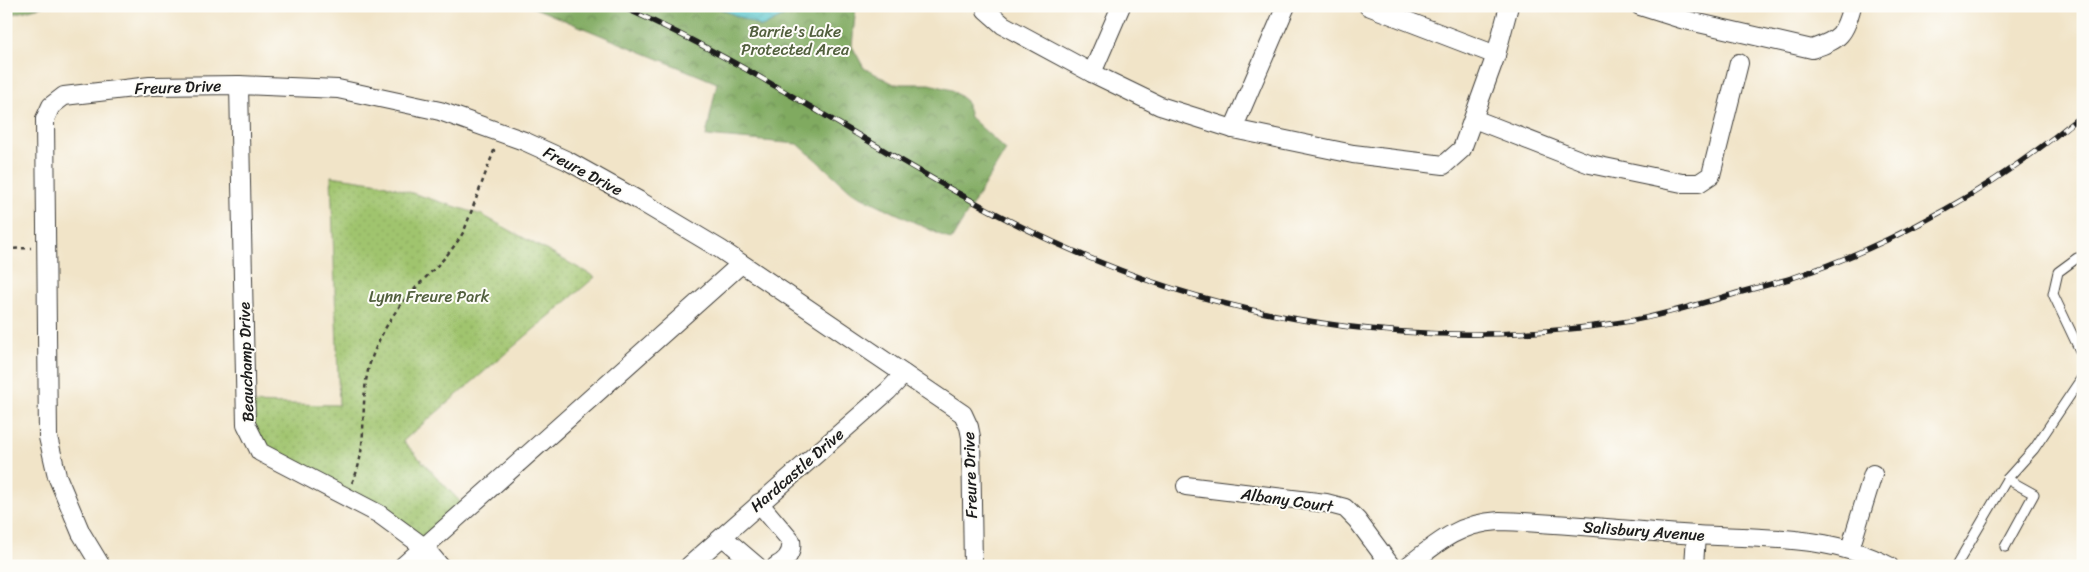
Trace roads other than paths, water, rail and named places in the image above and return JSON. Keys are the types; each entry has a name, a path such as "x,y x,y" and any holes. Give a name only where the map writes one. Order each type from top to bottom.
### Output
{"street":[{"path":"986,6 986,10 1003,25 1092,73 1160,106 1233,129 1353,154 1444,165 1462,149 1496,55 1509,6"},
{"path":"1092,73 1121,6"},
{"path":"1233,129 1286,6"},
{"path":"1368,6 1496,55"},
{"path":"1640,6 1681,19 1812,48 1833,42 1846,29 1852,6"},
{"path":"1474,118 1590,164 1682,183 1699,183 1710,175 1739,63"},
{"name":"Freure Drive","path":"101,566 81,533 57,476 48,437 44,119 51,106 64,96 150,86 239,85 338,89 440,111 501,132 568,162 599,179 741,264 963,414 967,420 971,437 973,566"},
{"name":"Beauchamp Drive","path":"239,85 246,424 260,452 379,514 424,547 440,566"},
{"path":"403,566 741,264"},
{"name":"Hardcastle Drive","path":"689,566 888,391 904,374"},
{"path":"1850,549 1873,474"},
{"name":"Albany Court","path":"1186,486 1326,503 1345,508 1357,520 1391,566"},
{"path":"759,503 790,541 792,548 789,555 776,566"},
{"name":"Salisbury Avenue","path":"1408,566 1457,530 1486,522 1518,522 1696,535 1798,540 1850,549 1889,566"},
{"path":"1694,566 1696,535"},
{"path":"722,536 757,566"}],"lane":[{"path":"2078,258 2058,272 2053,294 2083,357"},
{"path":"1956,566 2008,479 2034,449 2083,376"},
{"path":"2005,547 2034,494 2008,479"}],"water":[{"path":"714,6 803,6 762,27"}],"railway":[{"path":"620,6 678,33 734,63 955,191 1011,222 1069,249 1136,276 1204,298 1274,315 1344,326 1415,333 1487,334 1559,330 1630,321 1668,313 1792,278 1870,248 1945,210 2017,165 2083,114"}],"park label":[{"name":"Barrie's Lake Protected Area","path":"795,40"},
{"name":"Lynn Freure Park","path":"429,296"}]}
